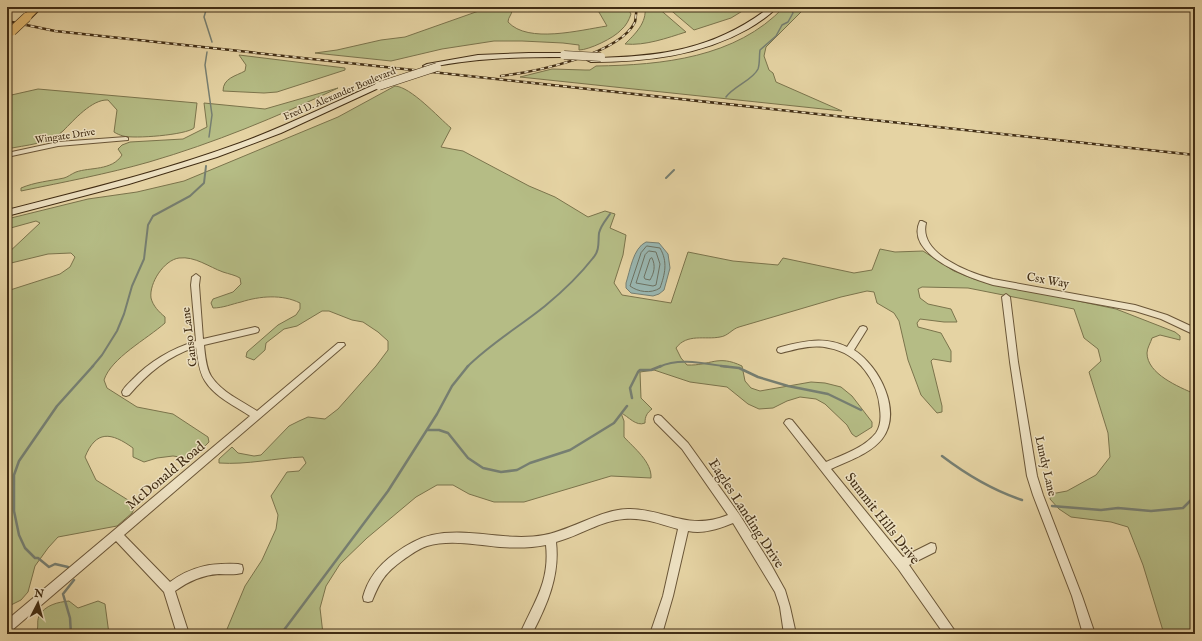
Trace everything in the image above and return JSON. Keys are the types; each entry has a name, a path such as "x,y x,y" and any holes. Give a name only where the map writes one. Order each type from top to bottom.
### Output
{"main road":[{"path":"9,33 38,7"},
{"name":"Fred D. Alexander Boulevard","path":"7,205 136,172 207,151 427,66 496,55 525,54 601,56 651,53 704,40 735,27 764,7"},
{"name":"Fred D. Alexander Boulevard","path":"7,213 82,194 210,156 271,134 377,85 437,67 496,59 553,58 591,60 648,57 703,46 736,33 759,19 774,7"}],"street":[{"name":"Wingate Drive","path":"7,156 58,144 126,139"},
{"name":"Csx Way","path":"922,223 921,236 927,246 945,262 973,276 993,282 1135,308 1164,318 1195,332"},
{"name":"Ganso Lane","path":"196,278 195,285 200,342 207,379 257,416"},
{"name":"Lundy Lane","path":"1006,298 1016,377 1032,476 1077,596 1089,634"},
{"path":"849,351 863,329"},
{"path":"126,392 141,375 156,363 173,354 200,342 255,330"},
{"path":"781,350 816,343 834,346 849,351 862,360 876,378 883,401 885,419 883,427 875,440 863,448 825,467"},
{"name":"McDonald Road","path":"7,627 341,345"},
{"name":"Eagles Landing Drive","path":"658,419 685,446 735,517 780,590 790,634"},
{"name":"Summit Hills Drive","path":"789,423 901,564 951,634"},
{"path":"368,597 372,584 377,576 392,562 404,552 429,541 458,538 508,544 530,543 551,539 576,531 599,521 622,515 654,517 684,526 706,528 735,517"},
{"path":"656,634 668,596 684,526"},
{"path":"116,534 169,589 183,634"},
{"path":"526,634 546,594 550,581 553,564 551,539"},
{"path":"901,564 931,548"},
{"path":"169,589 188,576 203,569 238,569"}],"green space":[{"path":"490,7 504,7 512,10 508,22 517,29 541,34 555,34 607,26 596,7 627,7 631,14 626,25 618,33 601,43 579,50 579,45 563,43 494,41 442,49 391,61 315,53 337,50 381,40 405,37"},
{"path":"645,7 657,7 686,32 648,43 625,44 640,28 644,18"},
{"path":"667,7 749,7 731,18 694,30"},
{"path":"784,7 806,7 766,47 764,56 769,70 773,73 776,82 842,111 520,77 552,69 590,70 596,66 646,64 697,55 721,48 744,38 765,24"},
{"path":"239,55 345,68 345,70 277,92 264,93 223,91 225,83 228,80 245,71 246,65"},
{"path":"395,86 409,91 451,128 441,147 463,151 529,186 555,197 588,217 605,211 615,214 610,228 626,235 623,255 614,283 622,295 671,303 688,252 733,261 778,265 783,258 854,273 872,270 880,249 895,252 923,251 954,271 974,279 1116,309 1175,332 1180,336 1180,340 1160,335 1152,338 1147,353 1148,361 1152,367 1165,379 1195,394 1195,634 1164,634 1143,565 1128,527 1111,522 1071,517 1059,509 1050,499 1051,494 1067,491 1096,475 1110,457 1108,433 1089,372 1101,361 1098,349 1084,338 1074,309 968,288 922,287 918,289 920,298 928,304 951,309 957,322 920,319 917,323 918,327 941,333 951,351 951,362 933,359 931,361 942,406 942,412 937,413 921,395 908,360 899,321 894,313 877,303 874,292 867,291 841,297 739,327 723,336 685,340 676,348 681,358 687,365 726,361 742,366 745,381 751,388 760,391 811,382 825,383 841,387 852,396 872,422 872,427 856,437 852,434 847,425 825,404 816,399 800,397 787,401 773,408 759,409 748,404 727,387 690,382 654,370 640,372 641,398 652,409 645,418 645,423 642,424 638,424 621,413 624,421 624,437 646,461 651,472 651,478 611,476 524,502 494,502 469,494 453,485 437,485 416,497 367,538 340,564 326,586 320,608 323,634 225,634 245,586 262,560 276,529 278,515 271,496 287,472 299,471 306,463 303,457 230,463 219,463 219,459 232,447 238,453 254,456 261,455 289,426 308,417 325,419 338,409 376,366 388,350 388,341 363,322 352,320 329,311 322,311 297,326 284,329 266,343 265,350 254,360 246,357 247,352 278,325 296,315 300,309 300,303 286,298 263,297 224,307 213,308 211,303 213,299 233,292 241,284 240,278 196,260 185,258 179,258 168,263 159,273 152,286 151,298 153,304 165,317 165,323 130,349 114,364 104,380 107,388 137,407 173,414 208,437 209,442 197,454 187,458 173,456 157,458 144,462 133,457 133,448 118,439 105,436 94,442 89,448 85,457 96,480 136,505 132,513 117,526 58,537 35,566 28,592 21,600 7,607 7,291 60,274 70,267 75,257 71,253 48,254 7,264 7,254 40,223 36,221 7,229 7,219 88,199 137,192 184,181 338,117"},
{"path":"338,88 245,129 173,155 85,178 21,191 21,188 32,184 64,178 82,170 100,168 113,164 122,155 118,149 122,145 130,142 183,139 207,127 204,103 265,109"},
{"path":"38,89 197,103 194,128 181,133 160,136 123,136 114,132 117,110 108,100 90,106 63,131 51,139 7,149 7,96"},
{"path":"69,601 78,608 98,601 105,604 109,634 35,634 39,616 45,609 56,603"}],"water":[{"path":"646,242 659,243 668,254 670,268 664,290 653,296 631,293 626,288 626,283 635,254"}],"waterway":[{"path":"207,7 204,17 212,42"},
{"path":"726,97 729,93 756,73 759,67 760,50 776,36 782,25 788,22 793,13 792,11 794,7"},
{"path":"207,52 205,65 212,115 209,137"},
{"path":"92,367 102,355 117,331 124,314 132,286 144,259 148,225 153,216 190,196 204,183 206,166"},
{"path":"666,178 674,170"},
{"path":"468,366 495,343 545,306 588,265 598,249 599,233 602,225 610,214"},
{"path":"659,367 676,362 693,362 726,367"},
{"path":"68,567 55,564 49,567 38,558 35,558 25,548 19,535 14,511 14,475 19,461 57,406 93,366"},
{"path":"281,634 388,491 437,414 452,386 468,366"},
{"path":"632,398 630,388 638,372 640,370 651,370 661,366"},
{"path":"721,366 726,367"},
{"path":"726,367 739,368 758,377 788,386 828,394 861,410"},
{"path":"427,430 439,430 448,433 468,458 483,468 501,472 517,470 530,463 570,450 614,423 627,406"},
{"path":"942,456 980,481 1000,492 1022,500"},
{"path":"1052,506 1101,510 1118,508 1151,511 1183,508 1195,496"},
{"path":"71,634 70,618 63,594 74,580"}],"railway":[{"path":"501,76 534,71 554,66 594,53 612,44 626,34 635,22 637,7"},
{"path":"7,21 55,31 1195,155"}]}
